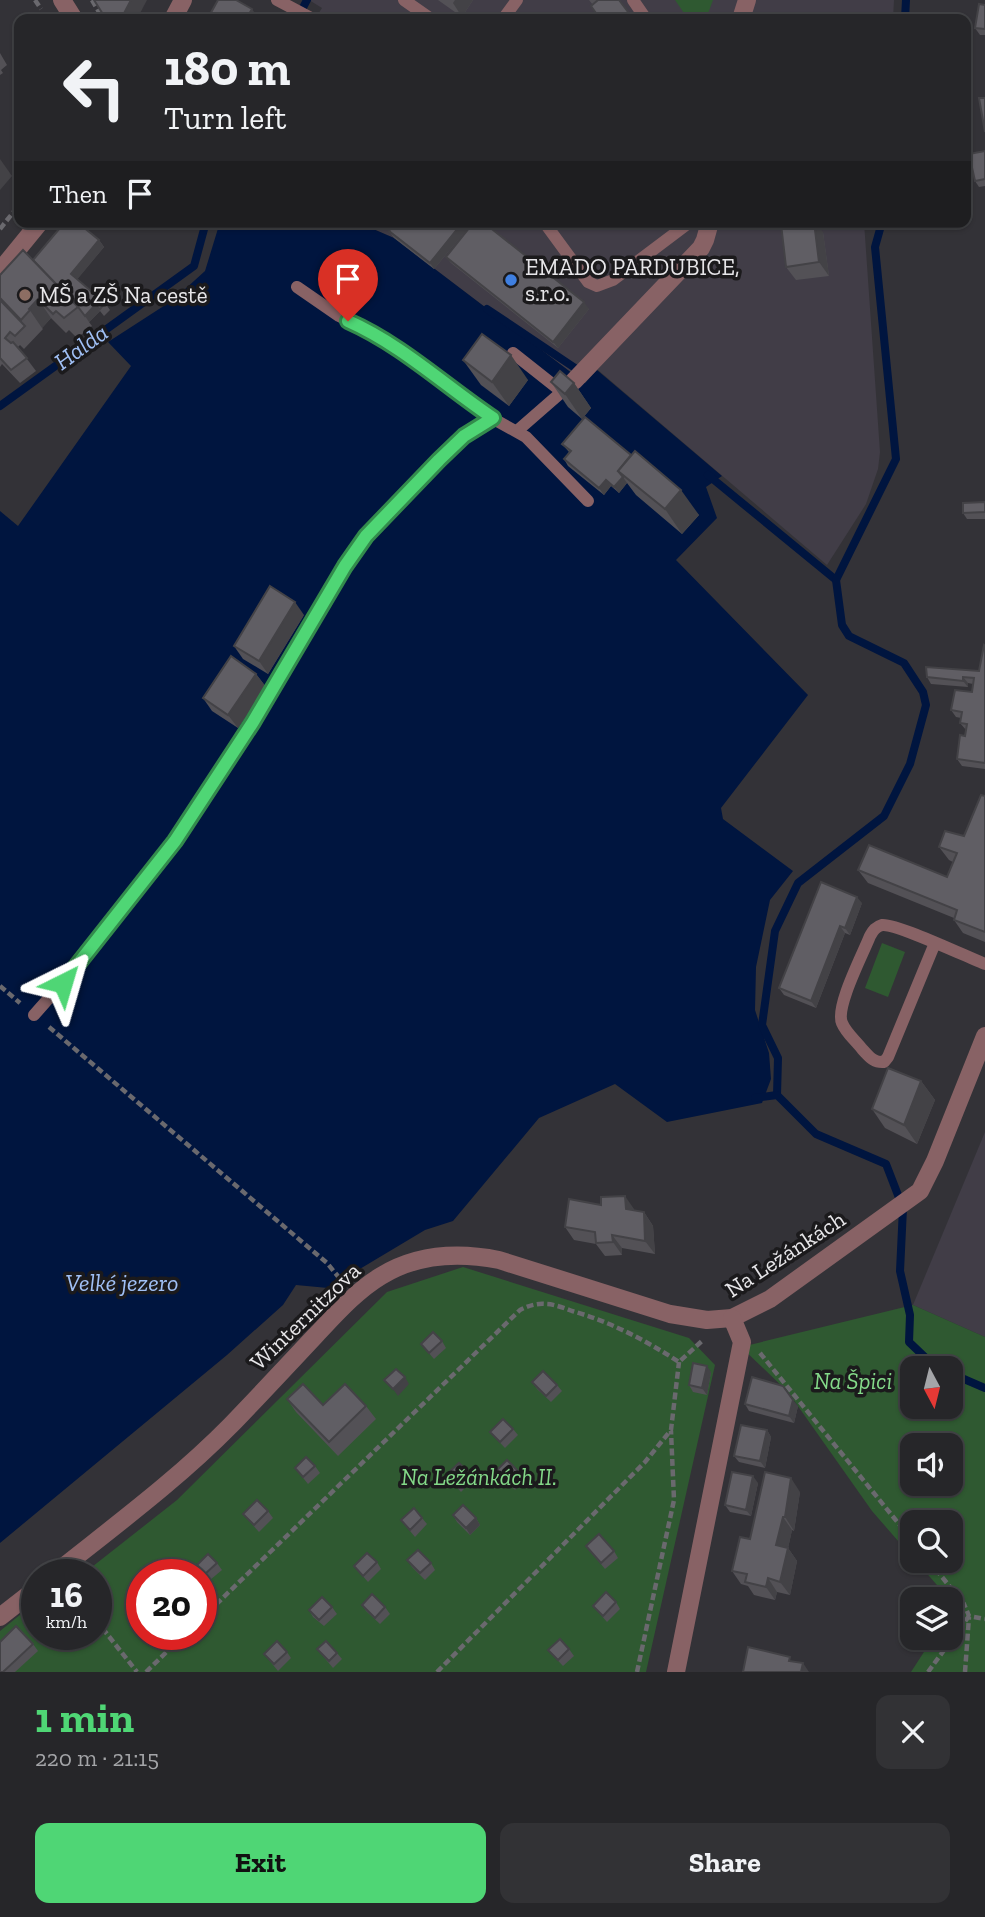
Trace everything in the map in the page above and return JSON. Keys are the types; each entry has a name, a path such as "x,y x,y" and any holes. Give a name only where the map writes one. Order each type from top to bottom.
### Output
{"street":[{"path":"0,271 35,228"},
{"path":"568,386 701,248 708,228"},
{"name":"Na Ležánkách","path":"677,1672 743,1342 732,1318 770,1299 920,1191 935,1161 985,1036"},
{"name":"Winternitzova","path":"73,1559 164,1486 229,1427 354,1297 383,1275 407,1264 449,1255 471,1254 499,1260 670,1314 707,1320 732,1318"},
{"path":"0,1617 21,1601"}],"lane":[{"path":"404,0 423,14"},
{"path":"283,3 304,14"},
{"path":"548,228 586,278 597,286 613,280 682,228"},
{"path":"297,287 339,316 380,335 493,418 517,431 588,501"},
{"path":"513,354 568,386 517,431"},
{"path":"34,1015 76,968 175,841 277,684 345,566 366,536 464,436 493,418"},
{"path":"934,943 888,1057 884,1062 877,1063 846,1030 841,1018 842,1004 870,936 876,928 889,925 934,943 985,964"}],"path":[{"path":"0,229 14,211"},
{"path":"0,986 327,1263 354,1297"},
{"path":"217,1604 520,1310 532,1304 546,1304 580,1313 648,1341 679,1362"},
{"path":"637,1672 674,1500 671,1430 679,1362 732,1318"},
{"path":"757,1348 900,1525"},
{"path":"437,1672 645,1462 671,1430"},
{"path":"939,1573 964,1604 969,1616 965,1672"},
{"path":"969,1616 985,1619"},
{"path":"928,1672 969,1616"},
{"path":"112,1640 137,1672"},
{"path":"146,1672 169,1650"}],"shaded area":[{"path":"309,0 894,0 893,14 318,14 322,8"},
{"path":"371,228 864,228 880,452 878,469 866,504 827,565 598,370 586,384 394,238"},
{"path":"985,1132 985,1337 913,1305"}],"green space":[{"path":"675,0 713,0 708,14 685,14"},
{"path":"882,943 905,952 888,997 865,988"},
{"name":"Na Ležánkách II.","path":"463,1267 689,1338 715,1365 646,1672 0,1672 0,1631 21,1614 21,1650 112,1650 112,1559 102,1559 177,1500 387,1292"},
{"name":"Na Špici","path":"913,1305 985,1337 985,1672 911,1672 925,1650 963,1650 963,1587 939,1587 926,1573 963,1573 963,1510 900,1510 900,1543 872,1511 788,1392 741,1347"}],"water":[{"name":"Velké jezero","path":"218,228 371,228 394,238 585,383 597,370 722,476 706,487 717,518 676,560 808,695 721,808 723,819 793,871 770,900 756,967 755,1010 769,1053 771,1079 762,1103 667,1122 615,1084 539,1118 453,1221 425,1230 328,1288 296,1285 283,1305 227,1355 0,1543 0,511 18,526 131,366 108,342 173,300 205,271"}],"building":[{"path":"94,0 131,0 124,14 103,14"},
{"path":"218,0 236,0 252,9 249,14 210,14"},
{"path":"598,0 619,0 628,12 597,14 591,6"},
{"path":"979,4 985,5 985,29 975,28"},
{"path":"979,98 985,98 985,132"},
{"path":"985,151 985,179 975,181 971,154"},
{"path":"60,228 84,228 99,240 71,274 105,303 100,309 95,305 85,316 33,260"},
{"path":"391,228 458,228 430,263 389,231"},
{"path":"469,228 491,228 584,302 553,342 446,257"},
{"path":"781,228 815,228 819,262 786,267"},
{"path":"23,250 78,307 64,318 56,311 53,314 38,299 21,320 0,298 0,275"},
{"path":"0,300 25,326 15,336 10,332 5,338 13,342 27,358 11,370 0,358"},
{"path":"482,334 511,355 492,382 463,360"},
{"path":"560,371 574,383 565,394 551,382"},
{"path":"585,417 631,455 618,471 623,477 614,487 606,480 599,488 564,459 571,451 562,444"},
{"path":"635,451 681,490 665,509 618,471"},
{"path":"985,502 985,512 963,513 963,503"},
{"path":"270,586 295,602 259,661 234,646"},
{"path":"984,645 985,763 957,759 960,735 965,736 967,724 960,723 962,712 951,710 955,690 972,692 974,678 963,677 963,681 927,677 926,667 979,671"},
{"path":"231,656 256,674 228,715 203,698"},
{"path":"981,795 985,796 985,932 954,920 957,910 858,870 869,845 947,877 957,853 939,847 945,831 964,836"},
{"path":"821,882 857,897 845,928 840,926 811,1001 779,988"},
{"path":"888,1068 921,1081 904,1125 872,1109"},
{"path":"625,1196 626,1209 644,1212 645,1241 612,1235 613,1242 596,1243 595,1232 565,1227 569,1199 601,1205 601,1197"},
{"path":"433,1332 442,1341 429,1353 421,1344"},
{"path":"693,1363 707,1366 702,1388 689,1385"},
{"path":"396,1369 405,1377 393,1389 384,1380"},
{"path":"543,1371 557,1385 546,1396 532,1382"},
{"path":"752,1377 783,1386 793,1400 789,1416 745,1404"},
{"path":"303,1384 323,1405 345,1384 366,1406 329,1442 287,1399"},
{"path":"503,1419 513,1429 500,1442 490,1432"},
{"path":"741,1425 767,1430 760,1461 734,1456"},
{"path":"306,1457 315,1466 303,1477 295,1468"},
{"path":"507,1460 520,1473 510,1483 497,1470"},
{"path":"459,1463 469,1473 456,1485 446,1475"},
{"path":"732,1472 753,1476 746,1510 725,1505"},
{"path":"765,1472 791,1478 785,1517 776,1545 788,1548 780,1582 768,1578 766,1587 745,1582 747,1574 732,1571 740,1537 750,1539"},
{"path":"257,1500 268,1511 254,1525 243,1514"},
{"path":"463,1505 476,1518 466,1528 453,1515"},
{"path":"414,1508 422,1518 410,1530 401,1520"},
{"path":"599,1534 614,1551 601,1563 586,1546"},
{"path":"418,1550 431,1563 420,1573 407,1560"},
{"path":"367,1553 377,1562 363,1576 354,1566"},
{"path":"606,1592 616,1602 603,1616 593,1606"},
{"path":"372,1594 385,1607 375,1618 362,1605"},
{"path":"322,1597 332,1607 319,1620 309,1610"},
{"path":"16,1626 21,1631 21,1650 27,1650 3,1672 0,1672 0,1642"},
{"path":"560,1639 569,1649 558,1660 548,1650"},
{"path":"277,1641 287,1652 274,1664 264,1654"},
{"path":"326,1641 337,1653 329,1661 317,1649"},
{"path":"748,1647 790,1657 789,1661 803,1663 801,1672 743,1672"}],"waterway":[{"name":"Halda","path":"300,14 307,0"},
{"path":"905,14 906,0"},
{"name":"Halda","path":"0,406 194,266 204,228"},
{"path":"777,1095 778,1058 762,1025 775,931 798,883 884,816 910,764 926,705 923,692 904,663 849,636 842,625 836,580 896,459 875,247 880,228"},
{"path":"487,309 581,372"},
{"path":"708,475 836,580"},
{"path":"755,1098 777,1095 816,1134 886,1164 903,1208 900,1271 910,1315 909,1342 924,1356"},
{"path":"963,1379 985,1388"}],"place":[{"name":"EMADO PARDUBICE, s.r.o.","path":"511,280"},
{"name":"MŠ a ZŠ Na cestě","path":"25,295"}],"route":[{"path":"63,983 175,841 277,684 345,566 366,536 464,436 493,418 380,335 348,321"}]}
